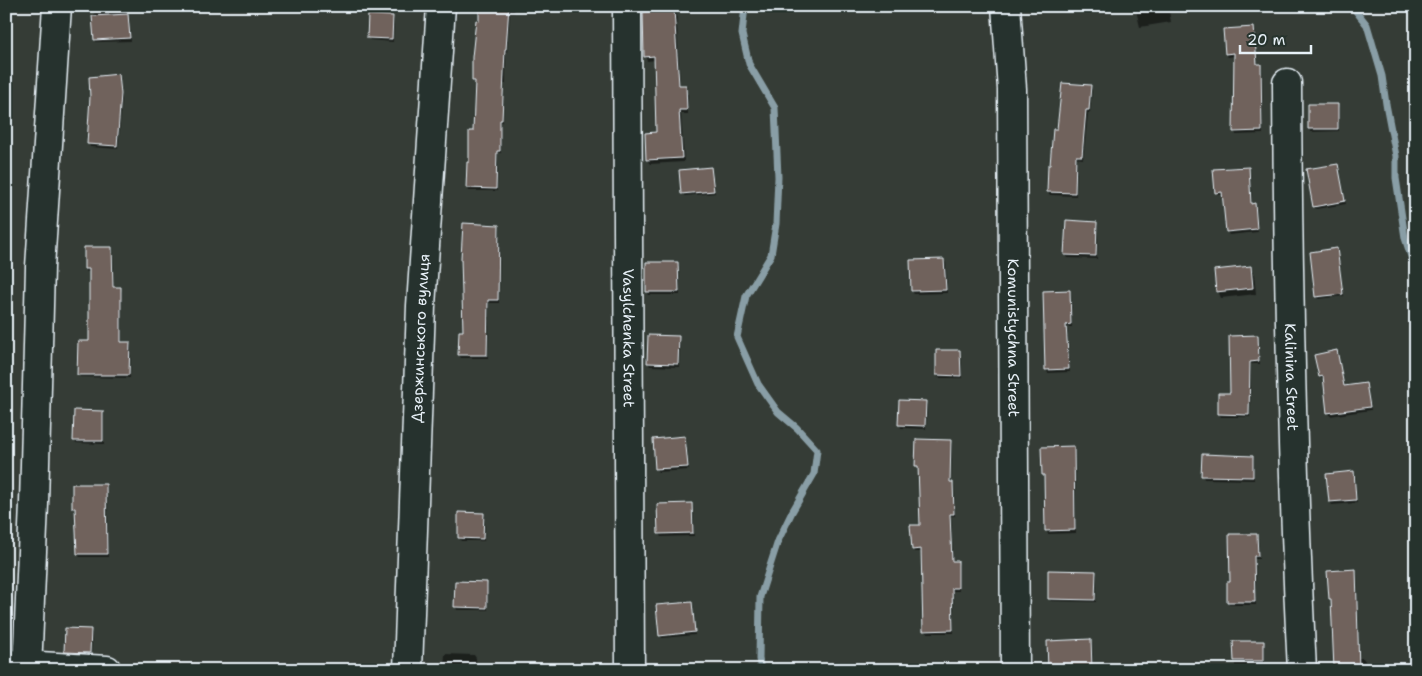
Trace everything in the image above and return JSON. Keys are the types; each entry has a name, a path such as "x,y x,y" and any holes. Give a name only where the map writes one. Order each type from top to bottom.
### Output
{"street":[{"path":"57,6 40,267 34,504 20,667 106,670"},
{"name":"Дзержинського вулиця","path":"408,670 421,306 440,6"},
{"name":"Vasylchenka Street","path":"627,6 630,670"},
{"name":"Komunistychna Street","path":"1006,6 1012,89 1015,670"},
{"name":"Kalinina Street","path":"1287,83 1289,325 1294,513 1302,670"}],"building":[{"path":"479,6 509,6 502,120 500,120 500,151 497,151 496,189 466,188 467,162 469,162 469,131 473,131 475,81 472,81 472,57 476,20 479,21"},
{"path":"674,10 679,85 686,85 687,110 679,110 682,158 646,160 645,133 656,132 654,56 644,57 643,12"},
{"path":"128,14 130,38 94,40 92,16"},
{"path":"368,15 393,16 392,39 367,38"},
{"path":"1254,27 1257,64 1261,64 1262,131 1233,132 1234,53 1225,54 1223,29"},
{"path":"119,74 121,94 117,146 87,144 90,97 89,77"},
{"path":"1062,83 1091,85 1089,110 1086,110 1082,156 1076,156 1075,193 1047,192 1048,165 1050,165 1053,129 1057,129"},
{"path":"1308,104 1338,104 1338,129 1308,129"},
{"path":"1338,164 1345,201 1313,207 1306,169"},
{"path":"711,167 714,191 681,194 679,170"},
{"path":"1249,167 1251,204 1255,203 1257,229 1226,232 1222,192 1215,193 1213,169"},
{"path":"1066,220 1097,222 1096,256 1064,255"},
{"path":"463,223 499,225 498,300 488,300 487,355 458,355 459,331 463,331 461,258"},
{"path":"84,247 112,247 113,287 121,287 121,342 130,342 129,375 77,375 78,341 89,341 89,269 84,269"},
{"path":"1337,248 1343,294 1315,297 1310,252"},
{"path":"944,259 946,290 911,291 910,260"},
{"path":"646,262 678,262 679,292 646,292"},
{"path":"1251,266 1253,288 1216,292 1214,270"},
{"path":"1070,290 1071,324 1066,325 1069,369 1045,370 1043,291"},
{"path":"648,335 679,336 678,364 647,363"},
{"path":"1258,335 1259,361 1250,362 1249,415 1218,414 1218,393 1230,393 1229,336"},
{"path":"936,350 960,350 961,376 936,375"},
{"path":"1337,350 1344,386 1366,383 1370,407 1327,413 1323,376 1319,377 1314,355"},
{"path":"899,400 926,401 925,426 898,425"},
{"path":"74,410 103,411 103,441 73,441"},
{"path":"685,436 688,467 655,469 653,439"},
{"path":"916,439 951,440 950,482 953,482 954,514 950,514 952,561 958,561 958,588 952,588 953,630 923,631 921,549 912,550 910,525 920,525 918,466 915,466"},
{"path":"1074,446 1075,530 1045,531 1044,475 1042,475 1041,447"},
{"path":"1202,454 1253,456 1253,477 1201,476"},
{"path":"1354,471 1356,500 1329,502 1326,474"},
{"path":"72,484 106,484 107,554 77,554 75,508 72,508"},
{"path":"692,503 693,533 658,534 657,504"},
{"path":"458,512 484,513 483,539 458,538"},
{"path":"1229,534 1257,534 1258,556 1254,556 1255,602 1227,602 1227,582 1230,582"},
{"path":"1356,569 1359,670 1334,670 1331,599 1329,599 1327,571"},
{"path":"1048,570 1096,571 1095,600 1048,599"},
{"path":"455,581 487,582 487,608 454,607"},
{"path":"692,602 695,632 659,636 656,605"},
{"path":"65,628 91,629 90,653 64,652"},
{"path":"1091,639 1092,669 1048,670 1047,641"},
{"path":"1233,641 1264,641 1264,661 1234,661"}],"waterway":[{"path":"745,6 742,34 749,64 775,108 778,177 776,224 771,255 746,296 737,337 758,384 778,412 797,428 817,450 814,474 778,541 760,597 759,659 761,670"},
{"path":"1352,6 1367,25 1382,76 1396,156 1396,178 1405,238 1416,272"}]}
